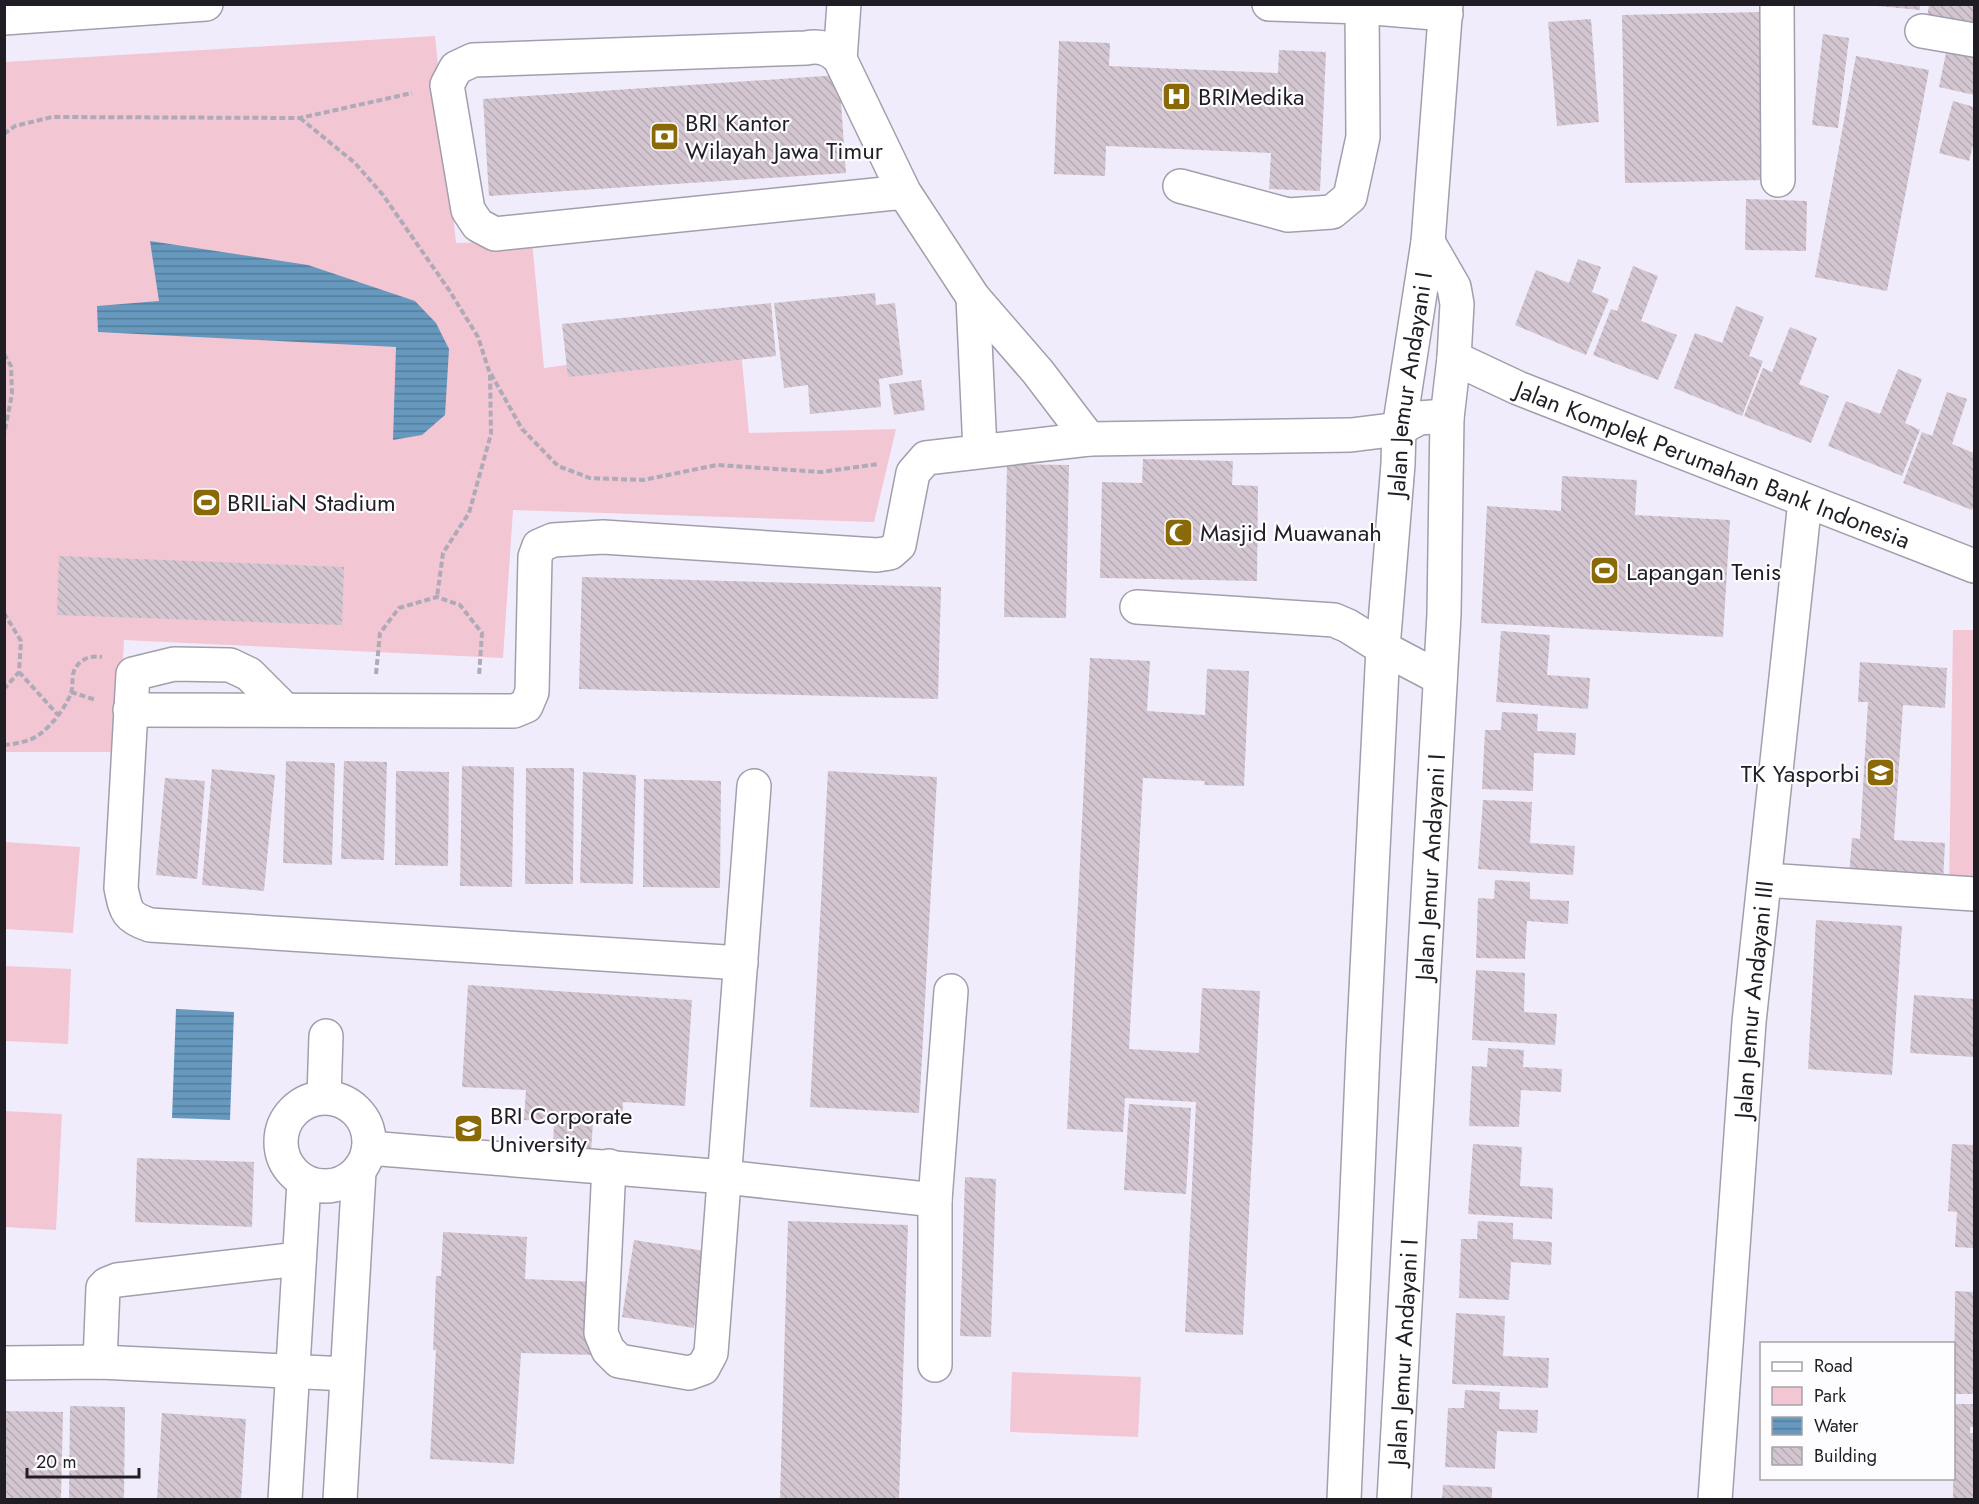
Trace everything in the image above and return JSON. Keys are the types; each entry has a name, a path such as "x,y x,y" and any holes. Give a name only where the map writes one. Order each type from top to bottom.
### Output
{"street":[{"path":"19,17 206,4"},
{"path":"840,59 844,4"},
{"path":"1269,4 1446,9"},
{"path":"1777,4 1778,180"},
{"path":"1180,186 1288,215 1332,212 1350,197 1363,137 1362,7"},
{"name":"Jalan Jemur Andayani I","path":"1344,1500 1383,648 1396,498 1399,429 1428,242 1446,9"},
{"path":"1922,31 1974,40"},
{"path":"904,192 495,234 478,225 468,210 447,85 456,68 473,60 813,47 831,50 840,59 904,192 973,297 1038,372 1089,439"},
{"name":"Jalan Jemur Andayani I","path":"1394,1500 1444,614 1447,418 1457,304 1454,287 1428,242"},
{"path":"973,297 980,450"},
{"name":"Jalan Komplek Perumahan Bank Indonesia","path":"1454,358 1518,388 1974,566"},
{"path":"130,710 514,711 526,706 532,692 535,557 539,546 553,540 603,537 877,555 890,553 899,545 913,473 926,458 1089,439 1351,435 1399,429 1419,418 1447,418"},
{"name":"Jalan Jemur Andayani III","path":"1715,1500 1749,1022 1805,501"},
{"path":"1137,607 1334,620 1440,678"},
{"path":"285,710 249,674 230,665 174,664 133,674 121,888 125,909 134,920 162,926 741,963"},
{"path":"609,1166 601,1333 608,1350 619,1361 689,1373 703,1368 711,1353 754,786"},
{"path":"1765,880 1974,894"},
{"path":"935,1365 935,1200 951,991"},
{"path":"324,1097 326,1036"},
{"path":"340,1500 347,1374 367,1129 358,1113 343,1101 324,1097 302,1104 285,1120 280,1143 287,1166 304,1182 324,1187 344,1183 364,1159"},
{"path":"364,1159 609,1166 935,1200"},
{"path":"285,1500 304,1182"},
{"path":"100,1362 103,1288 107,1284 117,1280 299,1259"},
{"path":"4,1363 100,1362 347,1374"}],"path":[{"path":"4,134 15,126 52,117 300,118 447,85"},
{"path":"300,118 355,163 383,195 449,290 478,337 490,374 522,429 558,466 590,478 643,480 717,465 821,472 926,458"},
{"path":"4,354 11,366 12,394 4,435"},
{"path":"437,597 443,553 469,513 491,434 490,374"},
{"path":"373,711 380,633 399,608 437,597 460,605 482,633 476,711"},
{"path":"4,613 21,641 19,672 4,689"},
{"path":"4,745 15,744 39,735 58,715 71,692 74,671 81,661 93,655 106,657 133,674"},
{"path":"19,672 58,715"}],"green space":[{"path":"435,36 456,243 532,241 544,368 740,341 749,433 896,429 874,522 513,510 503,658 124,640 118,752 5,752 5,62"},
{"path":"1953,630 1974,630 1974,891 1949,891"},
{"path":"4,842 80,847 73,933 5,929"},
{"path":"5,966 71,969 68,1044 5,1041"},
{"path":"4,1111 62,1114 56,1230 5,1227"},
{"path":"1012,1372 1141,1377 1138,1437 1010,1432"}],"water":[{"path":"150,241 308,265 415,301 436,323 449,349 445,415 422,435 393,440 396,347 98,332 97,306 159,301"},
{"path":"176,1009 234,1012 230,1120 172,1118"}],"building":[{"path":"1877,4 1920,4 1920,10 1877,6"},
{"path":"1929,4 1974,4 1974,28 1927,20"},
{"path":"1763,12 1767,180 1625,183 1622,15"},
{"path":"1591,19 1599,122 1557,126 1548,22"},
{"path":"1823,34 1849,38 1838,128 1812,125"},
{"path":"1059,41 1110,43 1109,66 1278,73 1279,50 1326,52 1320,191 1269,189 1271,153 1106,146 1105,176 1054,174"},
{"path":"1947,48 1974,54 1974,95 1939,87"},
{"path":"1856,56 1929,70 1887,291 1815,277"},
{"name":"BRI Kantor Wilayah Jawa Timur","path":"839,75 846,173 489,196 483,99"},
{"path":"1953,101 1974,107 1974,141 1969,161 1939,153"},
{"path":"1746,199 1807,201 1806,251 1745,250"},
{"path":"1578,259 1601,267 1592,292 1609,299 1586,355 1515,325 1536,270 1569,283"},
{"path":"1633,266 1658,276 1641,321 1677,335 1658,380 1593,355 1611,309 1617,311"},
{"path":"875,293 876,305 895,303 903,375 879,379 881,407 810,414 808,385 784,388 774,303"},
{"path":"771,303 776,356 568,377 562,324"},
{"path":"1736,306 1764,317 1749,356 1763,361 1742,416 1674,388 1695,333 1722,343"},
{"path":"1790,327 1817,338 1799,384 1829,396 1811,443 1744,416 1763,368 1772,372"},
{"path":"1898,369 1922,379 1905,423 1920,430 1902,476 1828,446 1846,401 1880,414"},
{"path":"921,380 925,410 894,415 889,384"},
{"path":"1947,392 1967,399 1952,444 1974,453 1972,510 1903,483 1922,432 1932,436"},
{"name":"Masjid Muawanah","path":"1143,459 1233,461 1232,485 1258,486 1257,581 1100,578 1102,482 1142,483"},
{"path":"1007,464 1069,465 1066,618 1004,617"},
{"name":"Lapangan Tenis","path":"1562,476 1637,480 1635,515 1730,520 1723,637 1481,623 1487,506 1561,511"},
{"path":"59,556 344,567 342,625 57,615"},
{"path":"582,577 941,587 938,699 579,689"},
{"path":"1501,631 1550,635 1547,675 1590,678 1588,709 1496,702"},
{"path":"1090,658 1150,661 1147,711 1205,715 1207,669 1249,671 1244,786 1204,785 1205,781 1143,778 1129,1049 1199,1053 1202,988 1260,991 1243,1335 1185,1332 1196,1102 1125,1098 1123,1132 1067,1129"},
{"name":"TK Yasporbi","path":"1860,662 1947,668 1945,708 1903,705 1894,840 1945,843 1943,881 1849,875 1852,838 1860,839 1868,702 1858,702"},
{"path":"1502,712 1538,714 1537,731 1576,733 1575,755 1534,753 1533,791 1482,789 1485,730 1501,730"},
{"path":"286,761 335,763 332,865 283,863"},
{"path":"344,761 387,762 384,860 341,859"},
{"path":"462,766 514,767 512,887 460,886"},
{"path":"526,768 574,768 573,884 525,884"},
{"path":"212,769 275,775 264,891 202,885"},
{"path":"396,771 449,772 448,866 395,865"},
{"path":"828,771 937,777 919,1113 810,1107"},
{"path":"583,772 636,775 633,884 580,883"},
{"path":"165,778 205,781 197,879 156,875"},
{"path":"644,779 721,781 720,888 643,887"},
{"path":"1483,800 1532,802 1530,843 1575,846 1573,875 1478,869"},
{"path":"1495,880 1530,882 1530,899 1569,901 1568,924 1527,921 1525,959 1476,958 1478,898 1494,899"},
{"path":"1816,920 1902,926 1892,1075 1808,1069"},
{"path":"1476,970 1525,973 1524,1012 1557,1014 1555,1045 1472,1040"},
{"path":"468,985 692,1000 685,1106 623,1102 622,1123 593,1122 591,1152 553,1150 554,1122 524,1120 526,1090 462,1087"},
{"path":"1914,995 1974,999 1974,1057 1910,1053"},
{"path":"1488,1048 1524,1050 1523,1067 1562,1069 1561,1092 1521,1090 1519,1127 1469,1126 1472,1066 1487,1067"},
{"path":"1129,1104 1191,1108 1186,1194 1124,1190"},
{"path":"1473,1144 1522,1147 1520,1186 1553,1188 1552,1219 1468,1214"},
{"path":"1952,1144 1974,1145 1974,1248 1955,1247 1957,1212 1948,1211"},
{"path":"137,1158 254,1162 252,1227 135,1222"},
{"path":"965,1177 996,1179 991,1337 960,1336"},
{"path":"788,1221 908,1225 899,1500 780,1500"},
{"path":"1478,1221 1513,1223 1513,1239 1552,1242 1551,1265 1511,1262 1509,1300 1459,1298 1461,1239 1477,1239"},
{"path":"443,1232 527,1237 525,1279 596,1282 594,1355 521,1353 514,1464 430,1459 436,1350 433,1350 436,1276 441,1276"},
{"path":"634,1240 705,1251 694,1328 622,1317"},
{"path":"1955,1291 1974,1292 1974,1394 1955,1394"},
{"path":"1456,1313 1505,1316 1503,1356 1549,1358 1548,1388 1452,1384"},
{"path":"1465,1390 1500,1392 1499,1409 1538,1410 1537,1433 1497,1431 1495,1469 1445,1467 1448,1408 1464,1408"},
{"path":"1955,1404 1974,1404 1974,1427 1970,1427 1970,1433 1974,1433 1974,1500 1953,1500"},
{"path":"70,1406 125,1407 124,1500 69,1500"},
{"path":"4,1411 63,1412 61,1500 4,1500"},
{"path":"162,1413 246,1419 241,1500 157,1500"},
{"path":"1443,1485 1492,1487 1492,1500 1442,1500"}],"place":[{"name":"BRIMedika","path":"1177,96"},
{"name":"BRI Kantor Wilayah Jawa Timur","path":"664,136"},
{"name":"BRILiaN Stadium","path":"206,502"},
{"name":"Masjid Muawanah","path":"1179,532"},
{"name":"Lapangan Tenis","path":"1605,571"},
{"name":"TK Yasporbi","path":"1881,773"},
{"name":"BRI Corporate University","path":"469,1129"}]}
